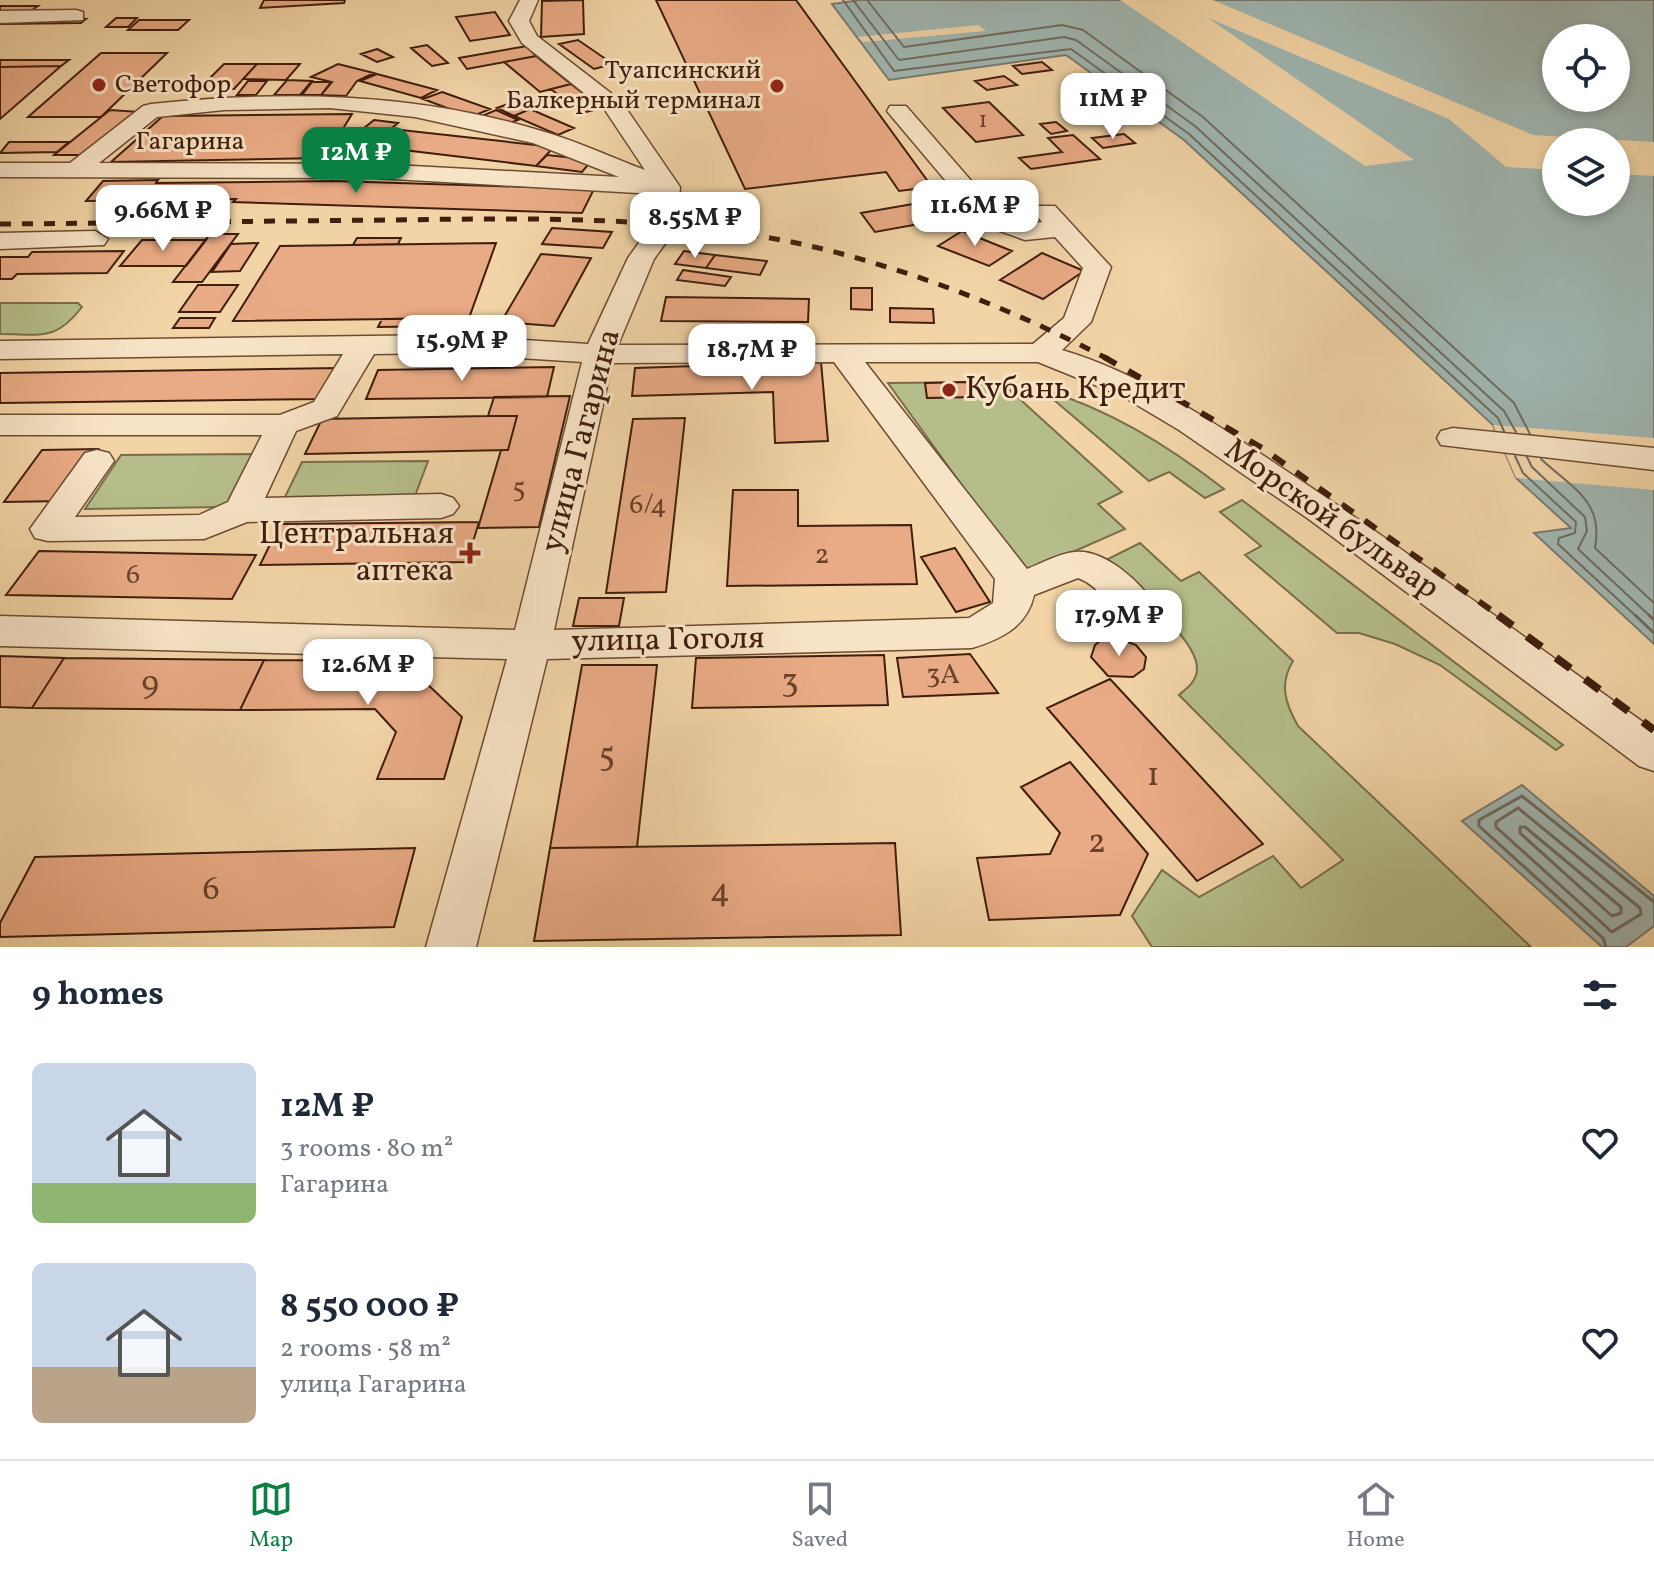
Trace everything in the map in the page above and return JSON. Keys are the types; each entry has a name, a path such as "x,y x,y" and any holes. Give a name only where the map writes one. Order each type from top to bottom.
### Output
{"street":[{"path":"529,0 519,21 529,39 613,106 668,187"},
{"path":"0,17 76,16"},
{"path":"76,170 151,111 224,103 330,101 415,110 540,138 668,187"},
{"path":"898,111 992,220 1025,232 1053,218 1097,267 1077,322 1040,353"},
{"name":"Гагарина","path":"0,170 375,171 668,187"},
{"name":"улица Гагарина","path":"451,947 531,645 599,354 641,258 664,227 669,204 668,187"},
{"path":"0,241 95,239"},
{"name":"Морской бульвар","path":"0,350 445,344 599,354 1040,353 1093,369 1174,412 1319,509 1654,753"},
{"path":"0,425 283,425 326,409 364,345"},
{"path":"842,353 1001,556 1017,587 1077,564 1100,572 1137,607"},
{"path":"242,510 283,425"},
{"path":"1453,438 1654,459"},
{"path":"97,461 48,529 204,527 242,510 441,506"},
{"name":"улица Гоголя","path":"0,631 531,645 972,633 1014,607 1017,587"}],"green space":[{"path":"0,303 78,303 82,307 64,326 46,334 0,334"},
{"path":"1001,382 1122,492 1098,504 1125,529 1025,573 888,383"},
{"path":"1040,388 1090,407 1136,430 1181,457 1224,489 1205,498 1169,472 1149,481"},
{"path":"253,454 225,507 85,509 121,455"},
{"path":"428,461 415,496 285,497 302,462"},
{"path":"1242,500 1563,745 1556,750 1440,665 1395,644 1359,633 1337,633 1245,555 1261,546 1220,512"},
{"path":"1140,543 1181,581 1199,572 1293,661 1286,678 1285,694 1298,726 1531,947 1152,947 1132,916 1162,870 1199,897 1273,856 1301,888 1343,860 1179,695 1193,681 1197,670 1186,642 1159,612 1102,562"}],"water":[{"path":"861,0 1654,0 1654,644 1534,533 1571,528 1516,478 1493,425 1184,140 1066,55 889,80 832,4"},
{"path":"1522,785 1654,896 1654,926 1626,947 1602,947 1462,821"}],"pier":[{"path":"1120,0 1213,0 1533,135 1542,136 1542,169 1506,167 1449,119 1208,18 1414,160 1365,166"},
{"path":"978,25 986,31 863,42 858,37"},
{"path":"1630,141 1654,142 1654,176 1630,175"},
{"path":"1493,425 1654,438 1654,490 1516,478"}],"building":[{"path":"264,0 345,0 344,3 260,8"},
{"path":"583,0 584,34 541,37 542,1"},
{"name":"Туапсинский Балкерный терминал","path":"656,0 796,0 932,187 899,191 886,172 745,189"},
{"path":"0,6 38,6 28,13 0,13"},
{"path":"495,12 510,35 470,41 456,17"},
{"path":"116,18 137,18 128,27 106,27"},
{"path":"86,19 81,23 0,24 0,20"},
{"path":"139,20 189,20 178,30 128,30"},
{"path":"578,40 613,64 594,69 559,44"},
{"path":"427,45 448,63 432,66 411,48"},
{"path":"527,46 536,56 467,69 459,58"},
{"path":"377,49 393,57 377,62 361,54"},
{"name":"Светофор","path":"101,53 167,53 101,117 28,117"},
{"path":"536,56 571,84 540,92 504,62"},
{"path":"0,60 69,60 61,66 0,67"},
{"path":"1042,62 1052,70 1022,74 1013,66"},
{"path":"224,64 257,64 234,89 199,89"},
{"path":"257,64 300,64 286,80 243,79"},
{"path":"338,64 374,73 357,81 346,96 321,95 332,82 311,77"},
{"path":"61,66 0,119 0,67"},
{"path":"377,74 437,90 421,98 360,81"},
{"path":"1004,76 1017,85 987,90 975,81"},
{"path":"287,80 312,81 300,95 274,95"},
{"path":"248,81 267,81 256,95 237,95"},
{"path":"312,82 331,82 321,95 302,95"},
{"path":"571,84 602,108 586,112 574,108 551,89"},
{"path":"442,92 490,109 471,117 423,99"},
{"path":"989,102 1023,135 976,142 943,108"},
{"path":"511,103 528,110 514,116 497,108"},
{"path":"1096,105 1106,113 1087,116 1078,108"},
{"path":"530,109 574,128 558,135 514,116"},
{"path":"110,110 140,112 87,155 54,155"},
{"path":"496,110 518,120 504,125 482,116"},
{"path":"352,114 325,158 111,162 163,116"},
{"path":"374,120 398,123 364,151 339,148"},
{"path":"1056,122 1067,131 1051,134 1040,124"},
{"path":"392,129 554,147 536,166 370,146"},
{"path":"1124,134 1135,143 1103,148 1092,138"},
{"path":"1073,135 1100,159 1031,169 1019,158 1062,152 1048,138"},
{"path":"9,142 69,142 57,152 0,153"},
{"path":"547,155 592,160 582,172 536,166"},
{"path":"158,180 156,183 334,181 594,189 582,213 233,202 236,199 86,201 103,181"},
{"path":"1014,187 1029,202 1003,207 988,192"},
{"path":"953,197 969,215 875,232 861,213"},
{"path":"552,228 612,232 603,248 542,244"},
{"path":"962,231 1012,251 989,266 938,246"},
{"path":"210,234 238,234 202,282 173,282"},
{"path":"357,238 401,238 398,244 353,245"},
{"path":"142,240 206,240 186,266 120,266"},
{"path":"258,243 240,271 212,272 231,244"},
{"path":"496,243 469,318 233,321 280,246"},
{"path":"124,251 107,273 17,274 12,279 0,279 0,257 28,257 32,252"},
{"path":"684,251 715,255 706,268 675,264"},
{"path":"1042,253 1084,271 1043,299 1000,280"},
{"path":"541,254 591,258 554,326 501,322"},
{"path":"715,255 767,261 760,275 706,268"},
{"path":"683,270 731,277 725,286 677,280"},
{"path":"198,285 238,285 220,312 179,312"},
{"path":"851,288 872,288 872,310 851,309"},
{"path":"666,297 809,299 808,322 661,321"},
{"path":"890,308 933,309 934,323 890,322"},
{"path":"180,318 215,318 209,328 173,328"},
{"path":"448,318 445,326 378,327 382,319"},
{"path":"821,362 828,441 775,443 773,392 632,396 635,368"},
{"path":"554,367 547,397 366,399 378,370"},
{"path":"339,368 324,399 0,403 0,373"},
{"name":"Кубань Кредит","path":"970,382 973,397 927,398 925,383"},
{"path":"570,396 539,527 478,528 501,450 508,450 517,416 488,416 494,397"},
{"path":"517,416 508,450 305,454 322,419"},
{"path":"685,418 666,592 606,593 633,419"},
{"path":"98,449 63,501 4,502 42,450"},
{"path":"733,490 798,490 798,526 911,525 917,584 727,586"},
{"path":"479,522 467,562 260,565 280,524"},
{"path":"955,548 990,602 956,612 921,557"},
{"path":"39,551 256,555 232,599 6,595"},
{"path":"579,598 624,598 619,626 573,626"},
{"path":"1118,638 1136,645 1146,657 1144,669 1133,677 1108,676 1091,657 1095,645 1101,640"},
{"path":"970,654 998,693 903,697 897,658"},
{"path":"884,655 888,705 692,708 696,658"},
{"path":"0,656 64,658 32,708 0,707"},
{"path":"64,658 264,660 240,710 32,708"},
{"path":"264,660 403,661 462,717 444,779 377,779 396,732 375,709 240,710"},
{"path":"582,665 657,665 637,847 550,848"},
{"path":"1110,679 1263,844 1197,881 1047,708"},
{"path":"1070,762 1148,854 1120,915 989,920 977,858 1050,854 1060,833 1021,787"},
{"path":"895,843 901,935 534,941 550,848"},
{"path":"415,848 394,927 0,937 0,923 35,857"}],"railway":[{"path":"0,224 556,219 720,230 827,250 900,271 1005,310 1105,357"},
{"path":"1105,357 1262,448 1501,617"},
{"path":"1498,615 1654,730"}],"place":[{"name":"Светофор","path":"99,85"},
{"name":"Туапсинский Балкерный терминал","path":"777,86"},
{"name":"Кубань Кредит","path":"949,390"},
{"name":"Центральная аптека","path":"470,553"}]}
